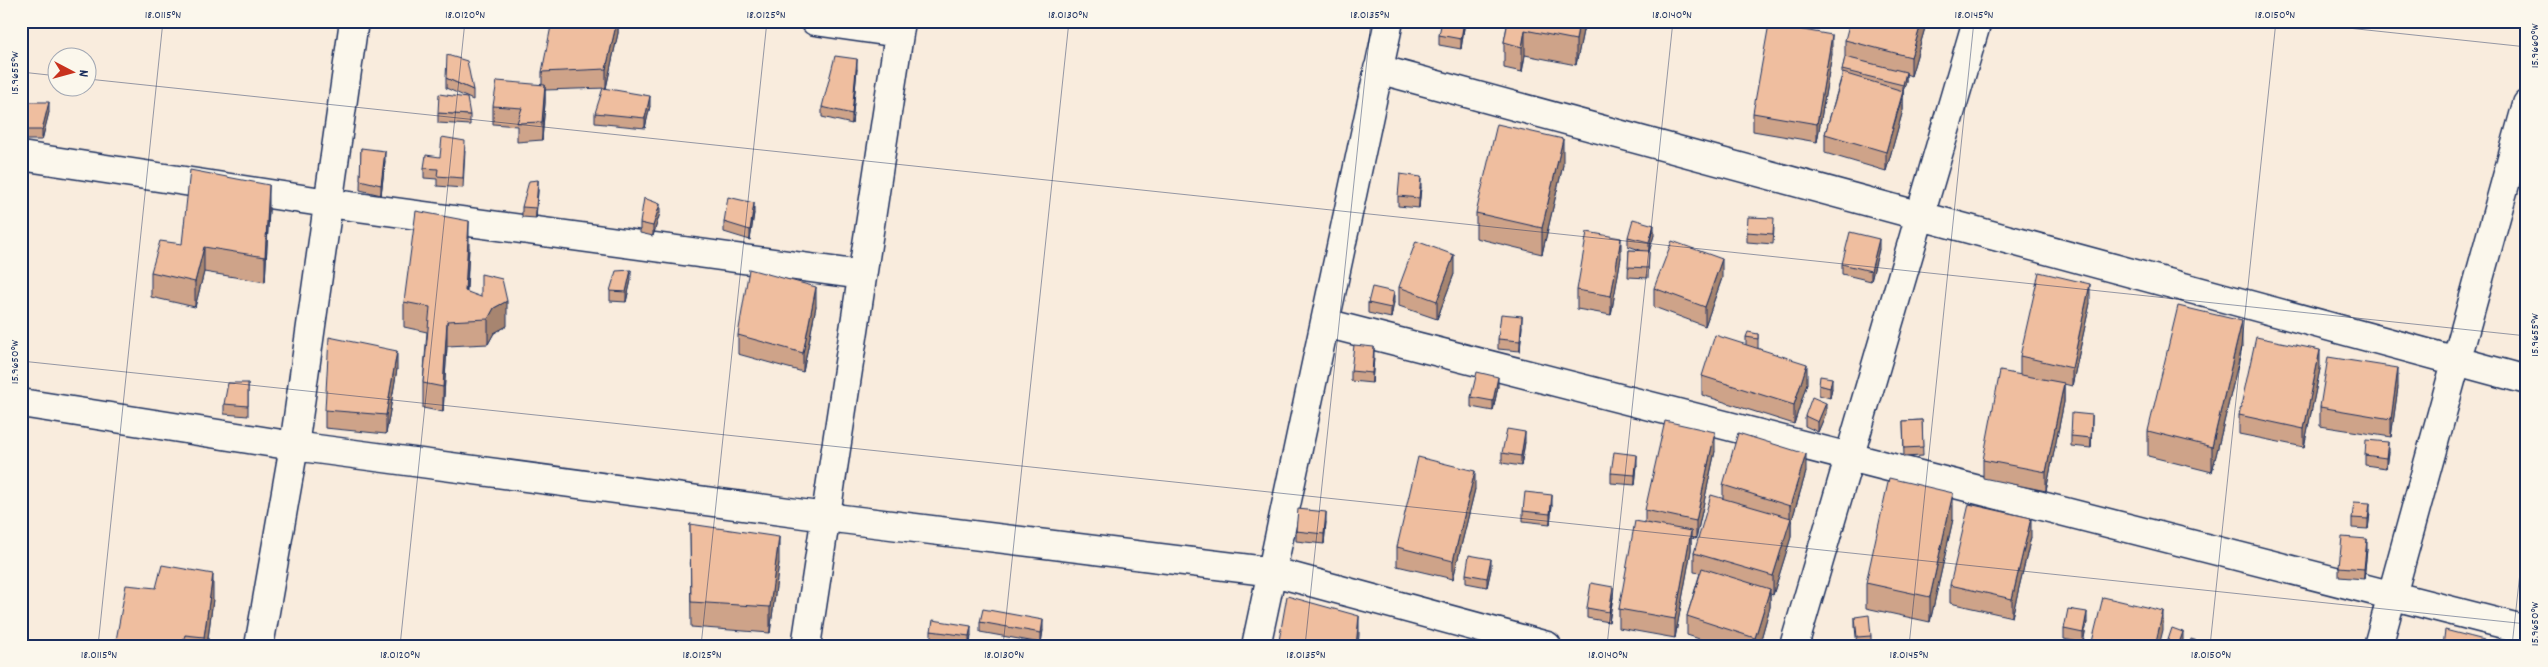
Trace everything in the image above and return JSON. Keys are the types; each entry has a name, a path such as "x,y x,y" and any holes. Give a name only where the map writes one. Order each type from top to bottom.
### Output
{"street":[{"path":"259,646 294,446 354,21"},
{"path":"806,646 900,27 815,21"},
{"path":"1256,646 1274,572 1389,21"},
{"path":"1794,646 1977,21"},
{"path":"1378,69 2527,380"},
{"path":"2378,646 2527,104"},
{"path":"21,156 328,203 862,275"},
{"path":"1325,323 2527,630"},
{"path":"21,403 294,446 826,517 1274,572 1546,646"}],"building":[{"path":"552,21 617,21 606,69 542,72"},
{"path":"1442,21 1464,21 1461,39 1439,35"},
{"path":"1508,21 1579,21 1576,40 1525,30 1522,47 1504,42"},
{"path":"1850,21 1922,21 1911,57 1845,40"},
{"path":"1769,24 1832,35 1817,124 1753,113"},
{"path":"447,55 467,61 473,90 446,78"},
{"path":"835,56 857,59 852,114 822,107"},
{"path":"1845,57 1906,72 1903,85 1842,70"},
{"path":"1843,73 1903,91 1886,152 1825,134"},
{"path":"497,81 545,85 542,122 517,123 522,108 493,106"},
{"path":"603,88 650,96 645,118 595,113"},
{"path":"439,94 467,98 470,115 438,113"},
{"path":"22,102 49,102 42,130 24,130"},
{"path":"1497,124 1563,139 1542,228 1476,213"},
{"path":"442,137 465,141 463,178 437,176 438,169 424,168 426,155 440,157"},
{"path":"361,148 385,151 381,185 360,180"},
{"path":"190,170 269,185 265,257 204,247 195,282 151,272 160,241 182,244"},
{"path":"1400,174 1421,177 1419,198 1398,196"},
{"path":"538,180 536,208 522,207 529,181"},
{"path":"728,197 754,203 750,230 724,222"},
{"path":"644,198 660,204 653,226 640,223"},
{"path":"416,211 469,221 465,291 481,297 481,274 502,279 507,301 494,308 488,319 447,321 443,387 423,383 430,307 404,302"},
{"path":"1748,217 1774,218 1773,234 1747,232"},
{"path":"1633,219 1654,225 1649,242 1628,237"},
{"path":"1587,232 1621,238 1611,296 1577,290"},
{"path":"1850,232 1879,239 1871,271 1842,264"},
{"path":"1416,241 1454,255 1437,301 1399,287"},
{"path":"1672,241 1722,259 1705,307 1654,288"},
{"path":"1629,250 1649,251 1648,268 1628,267"},
{"path":"749,269 816,287 803,353 738,335"},
{"path":"631,270 626,292 610,291 616,271"},
{"path":"2039,272 2090,284 2072,368 2020,356"},
{"path":"21,277 27,277 27,300 21,299"},
{"path":"1372,287 1394,292 1391,308 1368,303"},
{"path":"2178,306 2242,321 2212,447 2148,431"},
{"path":"1501,314 1522,316 1520,341 1498,339"},
{"path":"1748,332 1758,334 1758,339 1746,337"},
{"path":"1715,335 1807,364 1794,405 1702,376"},
{"path":"329,337 397,351 386,415 325,410"},
{"path":"2256,337 2320,350 2304,429 2239,415"},
{"path":"1354,345 1374,347 1372,373 1351,371"},
{"path":"2328,357 2398,368 2391,419 2320,407"},
{"path":"2000,371 2064,383 2046,472 1983,460"},
{"path":"1477,372 1498,377 1493,401 1471,397"},
{"path":"1820,376 1832,378 1830,388 1819,385"},
{"path":"228,383 248,383 248,406 224,404"},
{"path":"1812,397 1826,403 1818,422 1805,416"},
{"path":"2072,413 2092,415 2091,438 2071,436"},
{"path":"1922,420 1923,447 1904,448 1903,421"},
{"path":"1665,421 1715,432 1696,521 1645,510"},
{"path":"1507,429 1525,432 1521,456 1502,453"},
{"path":"1738,433 1806,454 1790,506 1723,485"},
{"path":"2366,440 2388,442 2386,458 2365,455"},
{"path":"1614,452 1637,455 1635,475 1611,473"},
{"path":"1418,457 1475,471 1453,561 1397,547"},
{"path":"1889,478 1953,493 1930,597 1866,583"},
{"path":"1525,492 1552,495 1550,514 1523,511"},
{"path":"1711,495 1791,518 1773,576 1694,553"},
{"path":"2354,502 2370,503 2368,519 2352,518"},
{"path":"1969,504 2031,518 2012,599 1950,585"},
{"path":"1298,509 1326,512 1324,534 1296,531"},
{"path":"1635,521 1691,531 1675,619 1619,609"},
{"path":"690,524 779,537 770,607 691,602"},
{"path":"2342,537 2367,539 2364,569 2339,567"},
{"path":"1469,555 1491,559 1487,578 1466,574"},
{"path":"162,565 213,574 204,637 185,635 182,646 115,646 126,585 156,588"},
{"path":"1702,568 1770,589 1755,638 1687,616"},
{"path":"1591,583 1613,587 1609,612 1587,608"},
{"path":"1287,596 1359,616 1356,646 1278,646"},
{"path":"2103,597 2163,611 2155,646 2091,646"},
{"path":"983,609 1043,620 1041,633 980,622"},
{"path":"2068,609 2087,612 2083,633 2064,629"},
{"path":"1869,615 1871,636 1857,637 1855,617"},
{"path":"933,620 971,626 969,636 931,631"},
{"path":"2172,628 2183,632 2178,646 2166,646"},
{"path":"2445,630 2484,640 2482,646 2443,646"},
{"path":"2527,635 2527,646 2524,646"},
{"path":"2191,639 2204,643 2203,646 2189,646"},
{"path":"1021,641 1040,643 1040,646 1021,646"},
{"path":"2065,641 2078,646 2063,646"},
{"path":"1434,642 1450,646 1434,646"}]}
